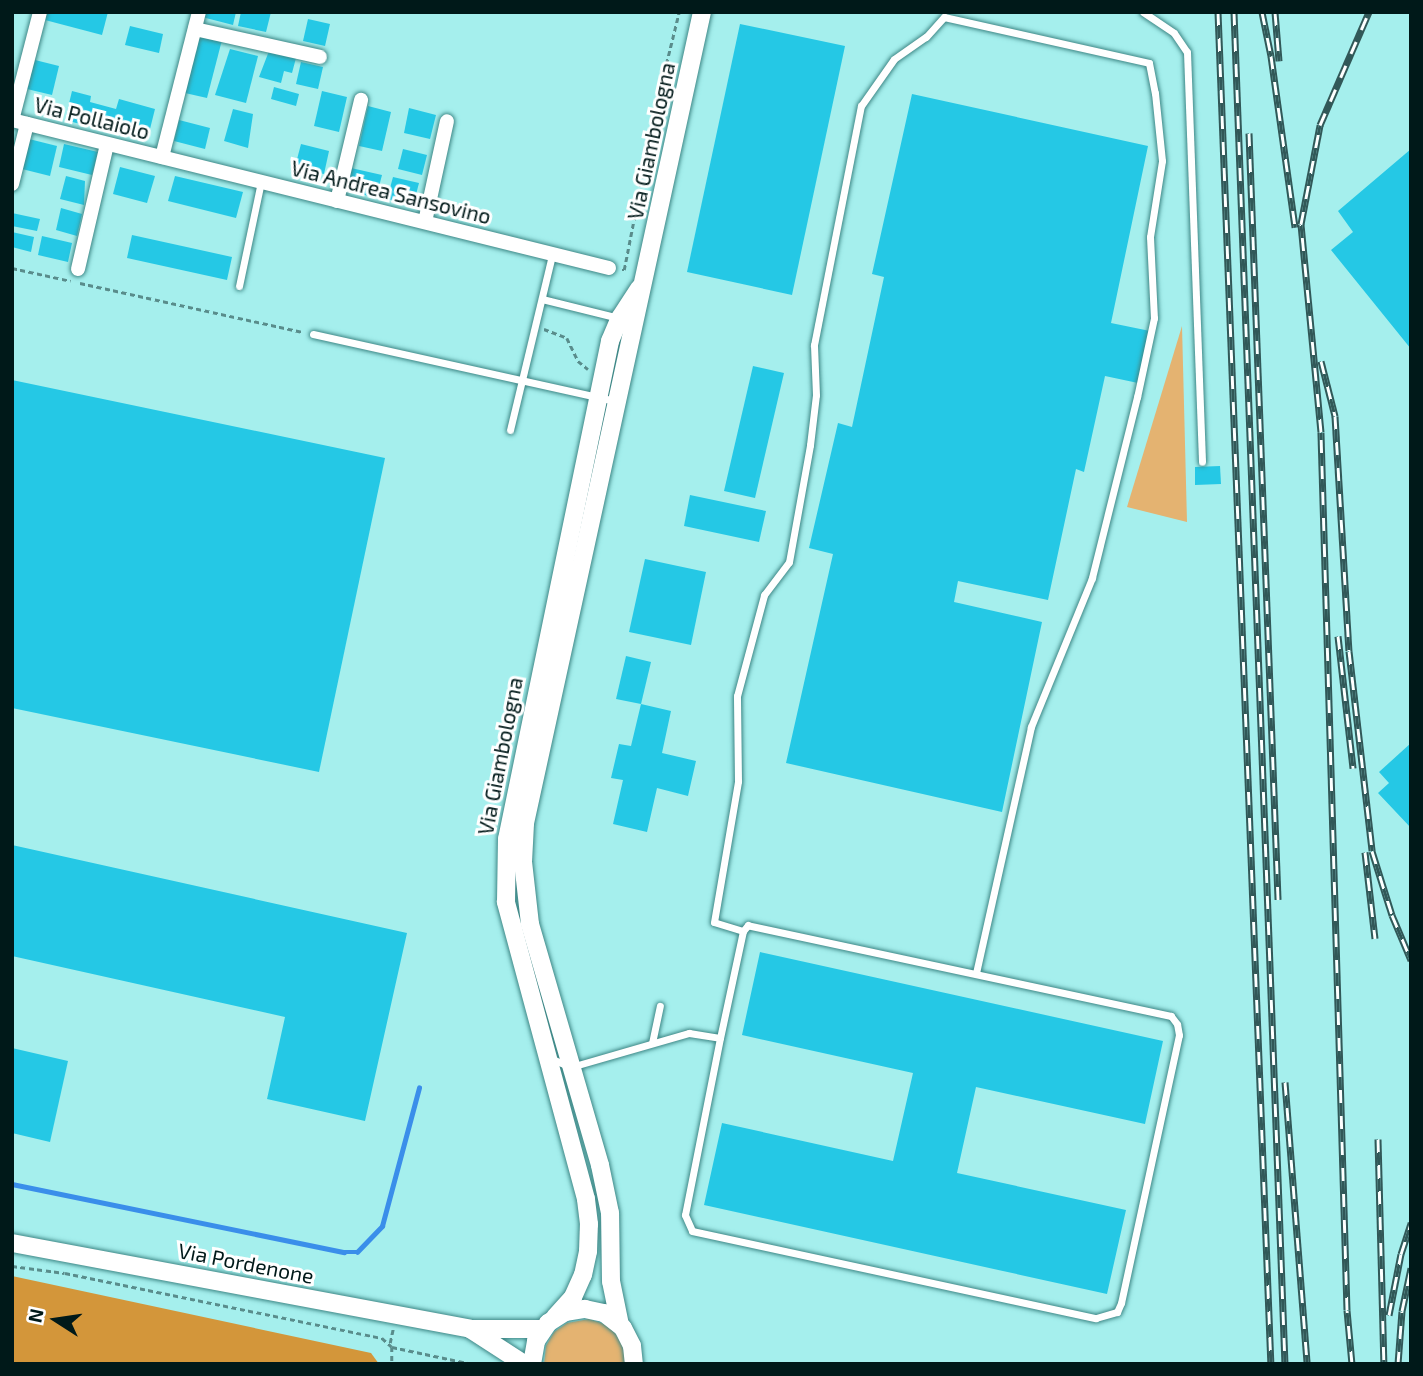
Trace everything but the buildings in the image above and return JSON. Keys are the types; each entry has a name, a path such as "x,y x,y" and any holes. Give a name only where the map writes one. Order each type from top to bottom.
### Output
{"street":[{"path":"12,120 40,12"},
{"path":"162,158 199,12"},
{"name":"Via Giambologna","path":"634,1364 632,1346 620,1325 611,1280 610,1213 600,1165 530,924 523,863 526,823 702,12"},
{"path":"195,29 320,57"},
{"path":"337,201 361,100"},
{"name":"Via Pollaiolo","path":"12,120 162,158"},
{"path":"425,222 447,121"},
{"path":"12,184 27,124"},
{"path":"78,269 107,144"},
{"name":"Via Andrea Sansovino","path":"162,158 609,268"},
{"name":"Via Giambologna","path":"549,1323 573,1297 583,1276 588,1251 589,1224 586,1199 514,941 506,902 505,867 510,814 605,399 610,341 620,318 645,280"},
{"name":"Via Giambologna","path":"561,663 562,624 578,522"},
{"name":"Via Pordenone","path":"12,1243 470,1329 549,1323 569,1311 589,1309 604,1313 620,1325"},
{"path":"533,1364 534,1347 549,1323"},
{"name":"Via Pordenone","path":"470,1329 524,1364"}],"lane":[{"path":"1143,12 1174,33 1187,52 1202,462"},
{"path":"743,931 714,922 738,781 737,696 764,595 789,562 816,395 814,345 861,106 894,59 926,37 944,17 1149,64 1155,93 1161,161 1150,237 1154,318 1137,397 1092,578 1031,727 976,973"},
{"path":"239,286 261,182"},
{"path":"510,430 553,254"},
{"path":"542,299 620,318"},
{"path":"313,334 605,399"},
{"path":"746,926 976,973 1163,1012 1171,1016 1177,1024 1179,1035 1121,1304 1111,1317 1096,1318 692,1231 685,1215 686,1204 746,926"},
{"path":"652,1043 660,1006"},
{"path":"546,1057 571,1067 689,1033 720,1038"}],"path":[{"path":"609,268 624,270 658,97 679,12"},
{"path":"12,268 313,334"},
{"path":"544,329 567,338 578,361 595,371"},
{"path":"12,1266 65,1273 369,1335 382,1338 392,1347 472,1364"},
{"path":"392,1347 392,1364"}],"shaded area":[{"path":"1182,326 1187,522 1127,507"},
{"path":"12,1276 371,1353 379,1364 12,1364"},
{"path":"589,1319 607,1325 619,1337 625,1348 626,1364 544,1364 546,1346 554,1332 567,1323"}],"waterway":[{"path":"12,1184 344,1252 357,1252 382,1226 419,1088"}],"railway":[{"path":"1218,12 1271,1364"},
{"path":"1234,12 1285,1364"},
{"path":"1262,12 1271,56 1295,227"},
{"path":"1275,12 1279,61"},
{"path":"1352,1364 1347,1310 1321,432 1301,224 1320,125 1369,12"},
{"path":"1249,133 1278,899"},
{"path":"1321,361 1335,416 1349,651 1372,851 1392,915 1411,960"},
{"path":"1338,636 1353,768"},
{"path":"1365,852 1375,938"},
{"path":"1285,1082 1307,1364"},
{"path":"1378,1139 1384,1364"},
{"path":"1389,1315 1401,1254 1411,1223"},
{"path":"1398,1364 1402,1311 1411,1268"}]}
